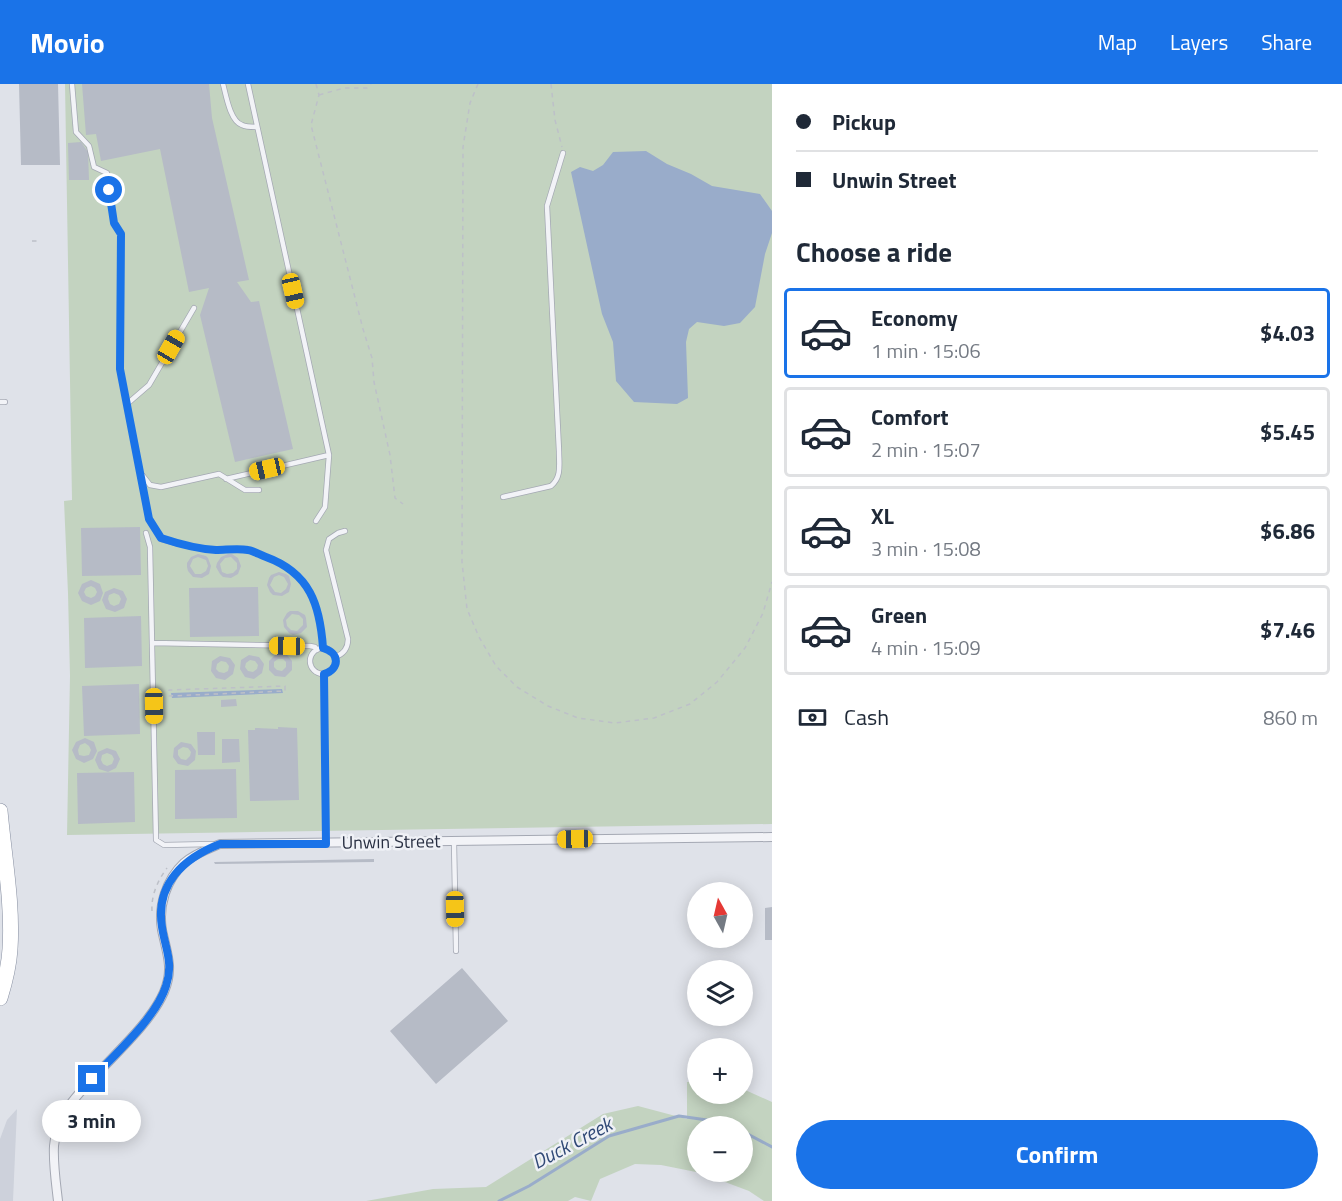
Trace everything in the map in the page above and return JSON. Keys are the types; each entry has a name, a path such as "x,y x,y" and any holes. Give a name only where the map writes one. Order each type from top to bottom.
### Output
{"highway":[{"path":"0,811 10,906 10,949 6,978 0,998"}],"street":[{"name":"Unwin Street","path":"58,1201 54,1161 55,1138 62,1115 78,1093 131,1037 158,1004 168,979 169,959 161,922 163,898 177,870 185,862 206,850 220,844 772,837"}],"lane":[{"path":"72,84 76,132 89,146 94,167 107,173 114,223 121,234 120,369 149,519 161,538 205,549 249,550 274,560 294,573 311,593 319,613 320,649 312,657 311,664 316,671 324,674 334,668 336,661 330,651 320,649 310,646 152,643"},
{"path":"223,84 236,122 243,126 257,127"},
{"path":"248,84 329,455 325,507 316,521"},
{"path":"503,497 551,486 559,475 547,206 563,153"},
{"path":"127,404 149,385 194,308"},
{"path":"226,479 329,455"},
{"path":"141,474 150,485 160,486 219,474 245,490 259,490"},
{"path":"335,657 345,652 348,639 326,550 329,539 345,531"},
{"path":"146,533 150,547 156,840 164,845 220,844"},
{"path":"324,674 326,844"},
{"path":"454,841 456,951"}],"path":[{"path":"316,84 319,95 311,125 372,358 374,382 390,455 395,498 403,504"},
{"path":"319,95 344,88 367,88 371,84"},
{"path":"551,84 555,120 563,153"},
{"path":"32,241 39,241"},
{"path":"154,693 169,692 169,690 285,686 285,691 170,696 169,692"}],"shaded area":[{"path":"17,1109 13,1201 0,1201 0,1139 7,1120"}],"green space":[{"path":"65,84 772,84 772,824 67,835 70,676 64,501 72,500"},
{"path":"753,1093 772,1102 772,1201 764,1201 749,1191 725,1182 753,1182 753,1116 687,1116 687,1104 753,1104"},
{"path":"638,1106 687,1119 687,1170 661,1165 635,1164 600,1179 591,1201 575,1197 568,1201 366,1201 433,1189 486,1187 603,1114"}],"water":[{"path":"646,151 712,186 760,194 772,211 772,233 765,254 755,307 740,323 724,326 697,322 689,329 686,342 688,398 677,404 634,402 616,381 613,342 602,314 571,172 580,167 593,171 603,165 613,152"},
{"path":"282,689 283,693 172,698 171,693"}],"building":[{"path":"19,84 58,84 60,165 21,165"},
{"path":"82,84 209,84 212,118 249,280 237,282 251,302 259,301 293,449 235,462 200,315 209,288 189,292 160,149 101,161 96,134 86,135"},
{"path":"81,142 88,152 89,180 69,180 68,143"},
{"path":"140,527 141,575 82,576 81,528"},
{"path":"198,554 206,556 211,566 209,574 202,578 193,577 187,567 191,557","holes":["198,557 206,560 208,566 206,571 195,574 190,566 193,559"]},
{"path":"232,554 238,558 241,566 238,574 231,578 220,574 216,567 221,557","holes":["231,557 237,563 237,569 233,573 222,572 220,564 225,558"]},
{"path":"279,572 289,576 291,584 289,592 282,596 273,595 267,585 271,575","holes":["279,575 284,577 288,584 286,589 281,593 275,592 270,585 274,577"]},
{"path":"91,580 100,584 103,593 100,601 91,605 82,601 78,593 82,584","holes":["91,586 97,592 95,596 91,598 86,596 84,592 86,588"]},
{"path":"258,587 259,636 190,637 189,588"},
{"path":"114,588 123,591 127,599 124,608 115,612 106,609 102,600 105,592","holes":["114,593 121,599 119,604 114,606 110,604 109,595"]},
{"path":"298,611 305,615 307,627 301,633 293,635 284,627 283,620 287,613","holes":["292,614 299,615 303,619 303,625 297,631 291,630 286,620"]},
{"path":"141,616 142,666 85,668 84,618"},
{"path":"276,654 286,654 292,661 292,670 285,677 275,676 269,670 269,661","holes":["283,659 286,667 282,671 277,670 274,662"]},
{"path":"249,655 259,657 264,664 262,673 254,679 245,677 240,669 241,660","holes":["250,660 255,661 258,665 257,669 253,672 248,671 245,667 246,663"]},
{"path":"220,656 230,658 235,665 233,674 225,680 216,678 211,671 212,661","holes":["221,661 226,662 229,666 228,671 219,672 216,669 217,664"]},
{"path":"139,684 140,734 84,736 82,686"},
{"path":"236,699 237,706 221,707 221,700"},
{"path":"278,727 297,728 299,800 250,801 248,730 278,729"},
{"path":"197,732 215,732 215,755 198,755"},
{"path":"85,738 94,742 97,751 93,759 84,763 76,759 72,750 76,742","holes":["85,743 91,750 89,755 79,755 80,745"]},
{"path":"222,739 239,739 240,762 222,763"},
{"path":"181,742 191,744 196,751 195,760 188,766 178,764 173,757 174,748","holes":["183,747 188,748 191,752 190,756 186,760 181,759 178,750"]},
{"path":"107,748 116,751 120,759 116,768 108,772 99,769 95,760 98,752","holes":["107,753 114,759 112,764 107,766 103,764 102,755"]},
{"path":"236,769 237,818 175,819 175,770"},
{"path":"134,772 135,822 78,824 77,773"},
{"path":"374,859 374,862 215,864 214,862"},
{"path":"772,907 772,940 765,940 765,908"},
{"path":"462,968 508,1021 436,1084 390,1031"}],"waterway":[{"name":"Duck Creek","path":"499,1201 529,1186 609,1136 679,1116 687,1117"},
{"name":"Duck Creek","path":"753,1137 772,1147"}],"route":[{"path":"92,1079 149,1017 163,993 168,979 169,959 161,912 163,898 177,870 194,856 220,844 326,844 324,674 334,668 336,661 330,651 323,648 319,613 311,593 294,573 274,560 249,550 214,550 187,546 161,538 149,519 120,369 121,234 114,223 109,190"}]}
